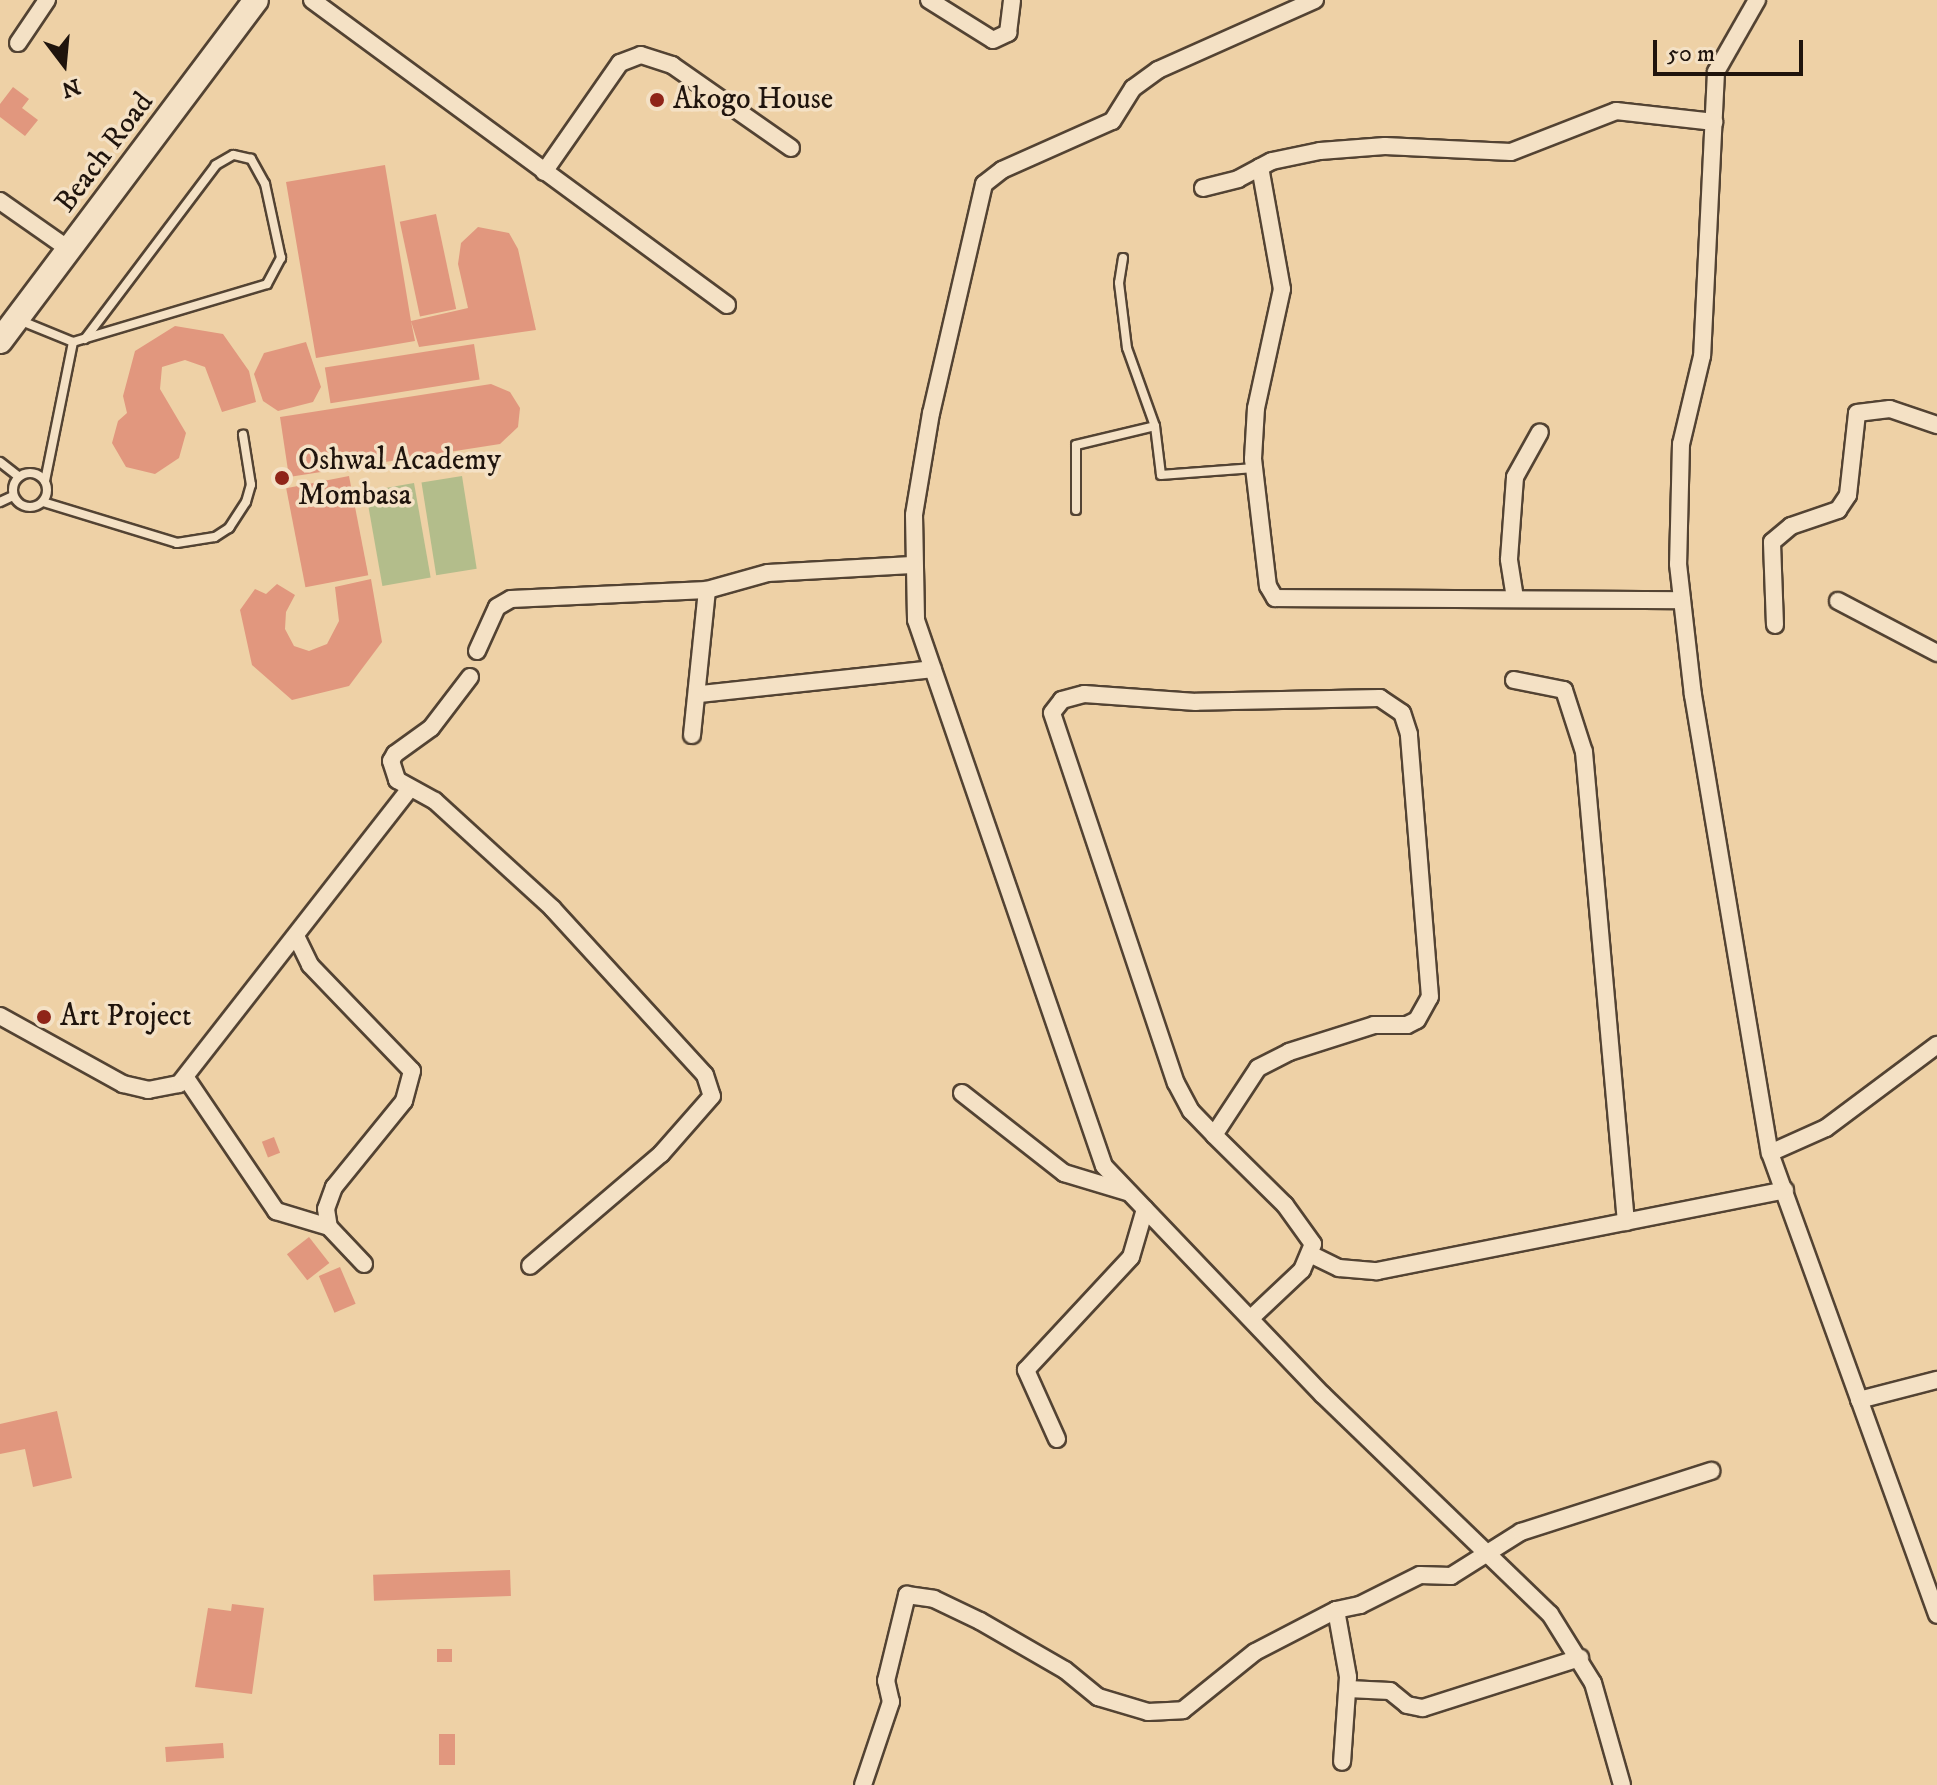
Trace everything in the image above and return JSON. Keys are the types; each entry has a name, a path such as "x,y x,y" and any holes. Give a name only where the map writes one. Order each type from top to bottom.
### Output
{"main road":[{"name":"Beach Road","path":"0,341 256,0"}],"street":[{"path":"18,43 47,0"},
{"path":"312,0 727,305"},
{"path":"929,0 993,40 1008,33 1012,0"},
{"path":"1315,0 1158,70 1133,88 1112,121 1002,170 984,184 931,413 914,515 912,565 916,620 1099,1159 1128,1193 1377,1448 1550,1614 1580,1658 1600,1702 1622,1785"},
{"path":"1757,0 1716,72 1702,356 1681,444 1677,490 1682,600 1704,765 1770,1153 1937,1615"},
{"path":"544,172 620,63 641,55 672,65 791,148"},
{"path":"1203,188 1227,184 1260,167 1295,155 1385,146 1511,152 1616,111 1714,122"},
{"path":"1260,167 1282,289 1256,408 1254,468 1268,586 1281,601 1390,595 1682,600"},
{"path":"0,201 70,250"},
{"path":"1775,625 1772,542 1791,526 1838,510 1848,495 1857,413 1890,409 1937,425"},
{"path":"1515,598 1509,559 1515,477 1540,432"},
{"path":"477,651 497,607 511,599 707,590 768,573 912,565"},
{"path":"692,735 700,694 699,639 707,590"},
{"path":"1838,601 1937,653"},
{"path":"700,694 933,669"},
{"path":"470,677 431,728 395,754 392,770 408,791 435,801 552,908 677,1042 705,1075 712,1091 707,1108 661,1154 530,1266"},
{"path":"1514,680 1564,690 1584,752 1626,1222"},
{"path":"1214,1135 1249,1077 1273,1059 1374,1025 1407,1025 1425,1011 1430,997 1429,927 1418,803 1406,722 1392,703 1380,698 1196,702 1084,694 1062,700 1052,713 1176,1083 1191,1111 1214,1135 1309,1231 1312,1255"},
{"path":"0,1016 123,1084 148,1090 186,1078 408,791"},
{"path":"297,938 310,965 412,1071 404,1101 334,1187 326,1209 329,1227"},
{"path":"1770,1153 1826,1128 1937,1045"},
{"path":"186,1078 268,1203 291,1218 329,1227 364,1264"},
{"path":"962,1093 1064,1173 1128,1193"},
{"path":"1312,1255 1339,1268 1377,1271 1785,1190"},
{"path":"1057,1439 1026,1370 1131,1257 1145,1209"},
{"path":"1251,1318 1312,1255"},
{"path":"1859,1400 1937,1380"},
{"path":"863,1785 891,1702 886,1681 907,1595 934,1599 980,1621 1065,1670 1098,1697 1148,1712 1193,1706 1255,1652 1336,1610 1360,1605 1420,1575 1451,1576 1521,1532 1711,1471"},
{"path":"1336,1610 1348,1689 1342,1762"},
{"path":"1348,1689 1390,1691 1407,1705 1423,1708 1580,1658"}],"lane":[{"path":"16,319 73,342 85,339 267,284 277,273 281,258 268,199 251,159 233,155 216,165 85,339"},
{"path":"1123,258 1119,283 1127,348 1155,426 1161,475 1254,468"},
{"path":"43,502 73,342"},
{"path":"1076,510 1076,445 1155,426"},
{"path":"13,496 26,507 43,502 177,543 215,537 229,528 246,502 251,485 243,435"},
{"path":"0,462 19,477"},
{"path":"19,477 36,473 45,481"},
{"path":"0,502 13,496 19,477"}],"green space":[{"path":"462,476 477,569 436,575 422,482"},
{"path":"414,483 431,578 382,586 366,492"}],"building":[{"path":"13,87 29,99 22,108 38,120 25,136 0,117 0,104"},
{"path":"385,165 415,341 316,358 286,182"},
{"path":"436,214 456,309 420,317 400,222"},
{"path":"478,227 509,233 518,249 536,330 419,347 411,321 468,308 458,264 461,243"},
{"path":"175,326 223,334 249,371 256,402 222,412 205,367 185,360 162,367 160,389 186,433 179,458 155,474 126,467 112,443 118,421 127,413 123,396 135,351"},
{"path":"306,342 321,387 313,402 278,411 263,401 254,374 264,353"},
{"path":"474,344 480,380 330,403 325,368"},
{"path":"491,384 510,392 520,408 518,427 500,444 289,477 280,417"},
{"path":"349,476 368,575 305,587 286,488"},
{"path":"371,579 382,642 349,686 292,700 252,665 240,610 255,589 266,594 277,584 295,595 286,612 285,629 294,646 309,651 327,644 339,621 335,587"},
{"path":"274,1137 280,1153 268,1158 262,1142"},
{"path":"309,1237 329,1263 307,1280 287,1254"},
{"path":"340,1267 356,1304 334,1313 319,1276"},
{"path":"57,1411 72,1478 33,1487 25,1449 0,1454 0,1424"},
{"path":"510,1570 511,1596 374,1601 373,1575"},
{"path":"232,1604 264,1608 252,1694 195,1687 208,1608 231,1611"},
{"path":"437,1649 452,1649 452,1662 437,1662"},
{"path":"439,1734 455,1734 455,1765 439,1765"},
{"path":"223,1743 224,1758 166,1762 165,1747"}],"place":[{"name":"Akogo House","path":"657,100"},
{"name":"Oshwal Academy Mombasa","path":"282,478"},
{"name":"Art Project","path":"44,1017"}]}
